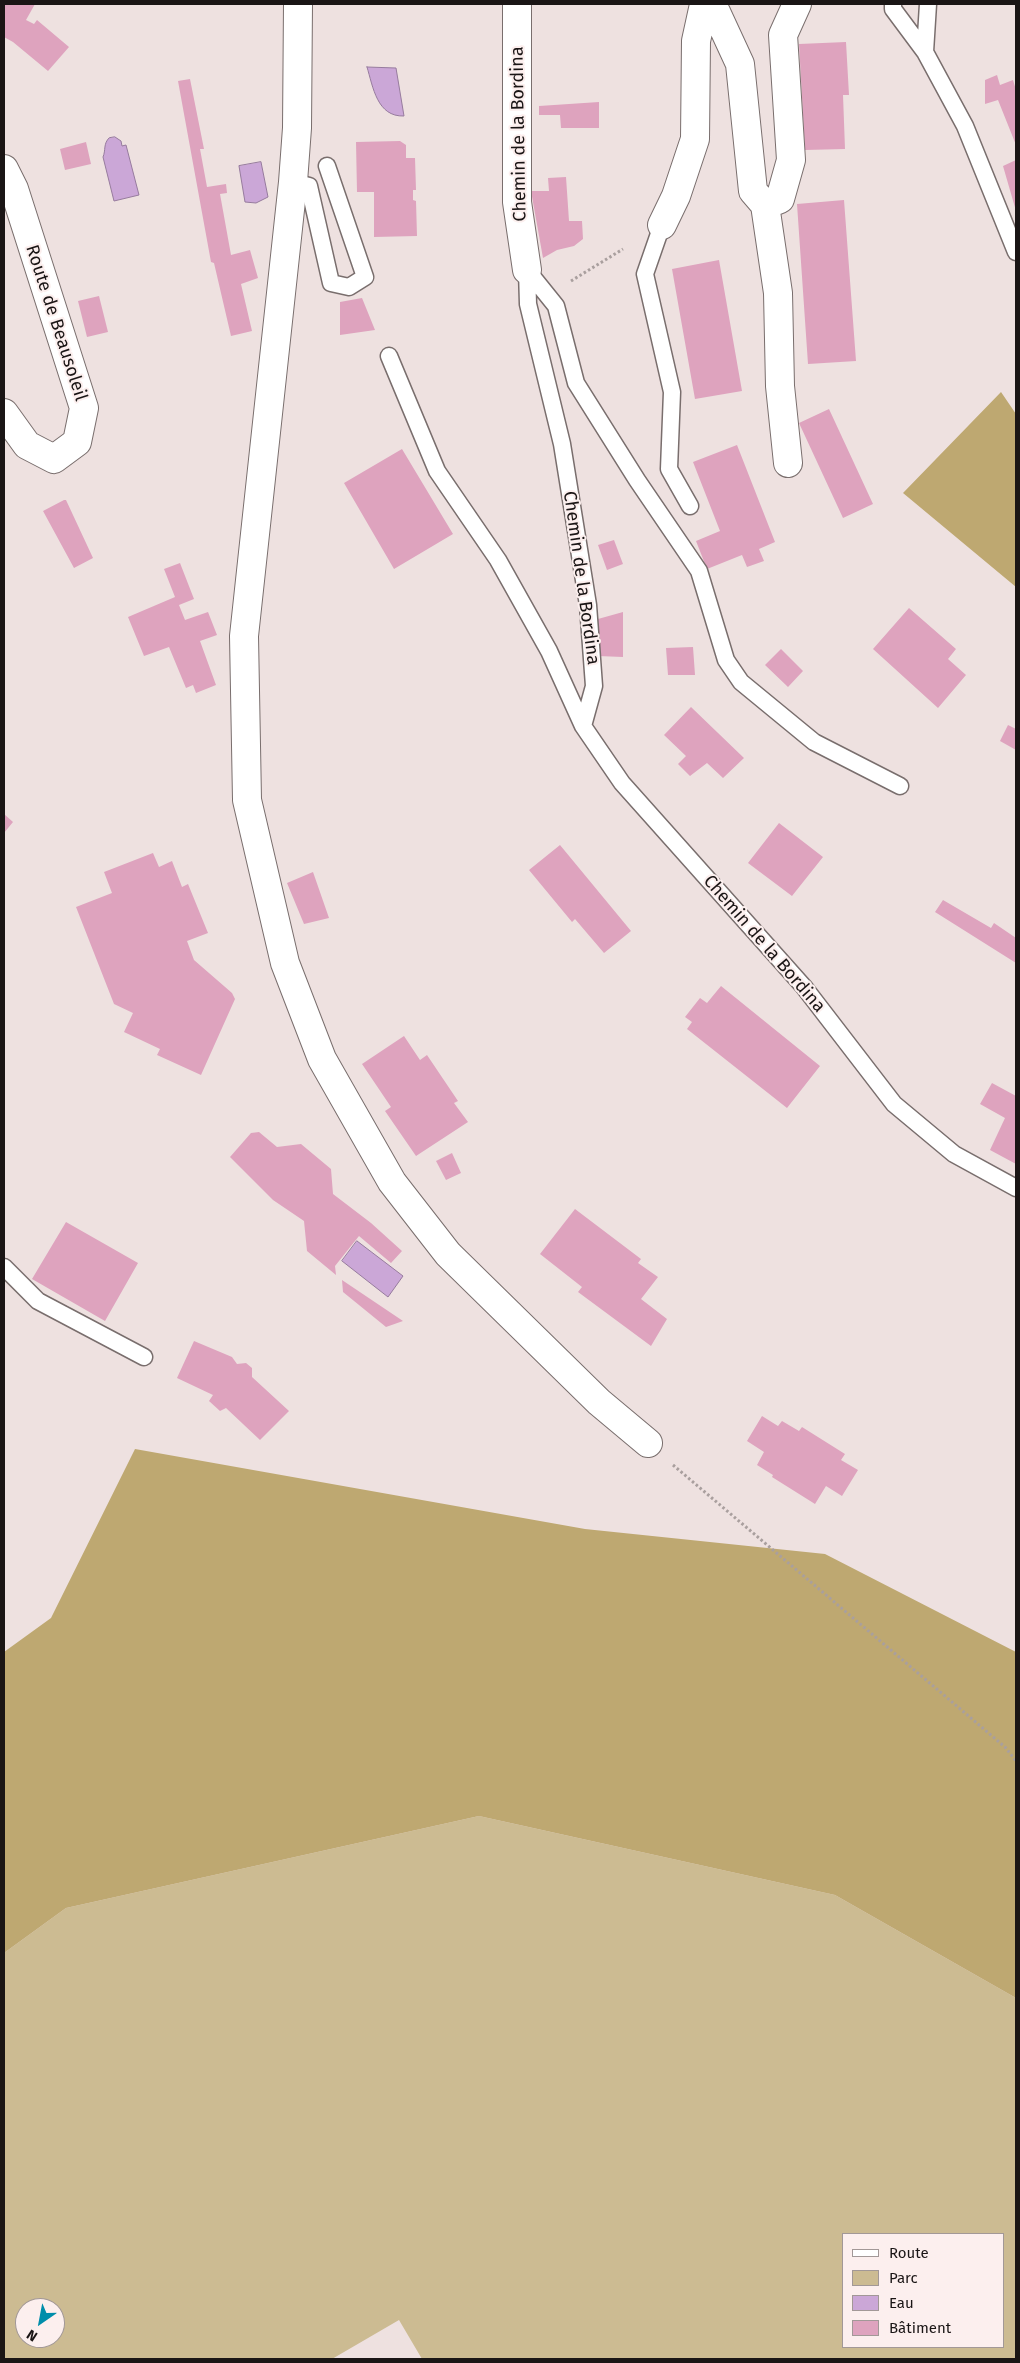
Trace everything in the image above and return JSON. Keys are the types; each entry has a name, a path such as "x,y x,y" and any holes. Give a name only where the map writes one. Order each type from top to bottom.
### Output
{"street":[{"path":"298,4 297,128 293,182 244,636 247,800 285,963 322,1058 392,1182 448,1254 599,1402 648,1443"},
{"name":"Chemin de la Bordina","path":"517,4 517,202 527,270"},
{"path":"765,205 780,199 791,160 783,35 796,4"},
{"path":"662,225 676,196 695,138 696,41 702,9 716,12 740,64 753,191 765,205 778,293 780,386 788,463"},
{"name":"Route de Beausoleil","path":"4,169 14,189 84,408 77,442 54,459 27,445 4,413"}],"lane":[{"path":"893,4 894,9 925,52 965,126 1016,252"},
{"path":"925,52 928,4"},
{"path":"293,182 309,186 331,283 349,287 365,277 327,166"},
{"path":"662,225 645,274 672,392 669,469 690,506"},
{"path":"527,270 556,306 576,383 636,480 699,571 726,660 741,682 814,742 900,786"},
{"name":"Chemin de la Bordina","path":"527,270 528,304 562,444 588,605 594,686 583,726 622,783 804,987 894,1104 954,1154 1016,1188"},
{"path":"389,356 437,471 498,560 549,650 583,726"},
{"path":"4,1267 38,1301 144,1357"}],"path":[{"path":"547,295 662,225"},
{"path":"648,1443 1005,1747 1016,1761"}],"green space":[{"path":"479,1816 835,1895 1016,1998 1016,2359 422,2359 399,2320 332,2359 4,2359 4,1953 66,1908"}],"shaded area":[{"path":"1001,392 1016,414 1016,587 903,493"},
{"path":"135,1449 585,1529 825,1554 1016,1652 1016,1998 835,1895 479,1816 66,1908 4,1953 4,1652 51,1618"}],"water":[{"path":"367,67 396,68 404,116 388,112 382,106 374,92"},
{"path":"115,137 121,141 122,146 126,145 139,195 114,201 103,157 107,140"},
{"path":"261,162 268,197 256,203 245,202 239,166"},
{"path":"357,1241 403,1276 388,1297 342,1261"}],"building":[{"path":"4,4 35,4 26,20 34,24 37,20 69,47 48,71 13,42 4,37"},
{"path":"846,42 849,95 843,95 845,149 805,150 799,44"},
{"path":"997,75 1000,85 1013,80 1016,90 1016,145 998,100 985,104 985,80"},
{"path":"190,79 204,149 200,149 207,187 226,184 227,193 220,194 231,255 250,250 258,278 241,284 252,331 231,336 214,263 211,262 178,81"},
{"path":"599,102 599,128 561,128 560,115 539,115 539,106"},
{"path":"400,141 406,145 406,158 415,158 416,190 413,190 413,200 416,201 417,236 374,237 374,192 357,192 356,142"},
{"path":"86,142 91,164 65,170 60,149"},
{"path":"1016,160 1016,211 1003,166"},
{"path":"566,177 569,221 582,221 583,239 574,246 557,250 543,258 531,191 549,191 548,178"},
{"path":"844,200 856,361 808,364 797,204"},
{"path":"719,260 742,391 695,399 672,269"},
{"path":"99,296 108,332 87,337 78,301"},
{"path":"362,298 375,330 340,335 340,302"},
{"path":"829,409 873,504 843,518 799,423"},
{"path":"737,445 775,542 759,549 764,561 747,567 742,555 707,569 696,541 720,531 693,462"},
{"path":"402,449 453,534 394,569 344,483"},
{"path":"66,500 93,558 74,568 43,511"},
{"path":"614,540 623,564 607,570 598,545"},
{"path":"180,563 194,599 179,605 185,620 208,612 217,635 200,641 216,685 196,693 193,685 186,688 169,647 144,656 128,617 175,597 164,569"},
{"path":"909,608 956,649 948,659 966,675 938,708 873,649"},
{"path":"623,612 623,657 598,656 598,619"},
{"path":"693,647 695,675 668,675 666,648"},
{"path":"781,649 803,671 788,687 765,665"},
{"path":"691,707 744,758 723,778 707,763 690,776 678,764 686,756 664,735"},
{"path":"1008,725 1016,729 1016,750 1000,741"},
{"path":"4,814 13,822 4,833"},
{"path":"779,823 823,857 792,896 748,863"},
{"path":"560,845 631,931 604,953 575,919 572,922 529,870"},
{"path":"153,853 159,867 172,861 182,887 188,884 208,933 187,941 194,960 232,993 235,999 201,1075 157,1055 160,1049 124,1032 133,1013 114,1004 76,907 112,893 104,872"},
{"path":"313,872 329,918 304,924 287,883"},
{"path":"943,900 991,928 994,923 1016,938 1016,963 935,912"},
{"path":"721,986 820,1066 787,1108 687,1029 692,1022 685,1017 700,998 707,1003"},
{"path":"404,1036 420,1060 427,1055 458,1101 454,1103 468,1122 416,1156 385,1111 391,1107 362,1064"},
{"path":"992,1083 1016,1096 1016,1164 990,1150 1005,1118 980,1104"},
{"path":"259,1132 277,1147 301,1144 331,1169 333,1194 371,1223 402,1251 391,1263 359,1236 335,1266 336,1275 307,1251 304,1221 273,1200 230,1157 251,1133"},
{"path":"452,1153 461,1173 446,1180 436,1161"},
{"path":"575,1209 641,1259 638,1263 658,1277 641,1299 667,1319 651,1346 578,1292 582,1287 540,1254"},
{"path":"66,1222 138,1263 105,1321 32,1279"},
{"path":"342,1280 403,1321 386,1327 343,1292"},
{"path":"194,1341 232,1357 237,1364 246,1363 252,1368 252,1377 289,1411 260,1440 226,1408 220,1411 209,1401 213,1395 177,1378"},
{"path":"762,1416 778,1426 782,1421 799,1431 802,1427 845,1454 841,1460 858,1470 842,1496 826,1486 815,1504 772,1477 773,1475 757,1465 764,1452 747,1441"}]}
